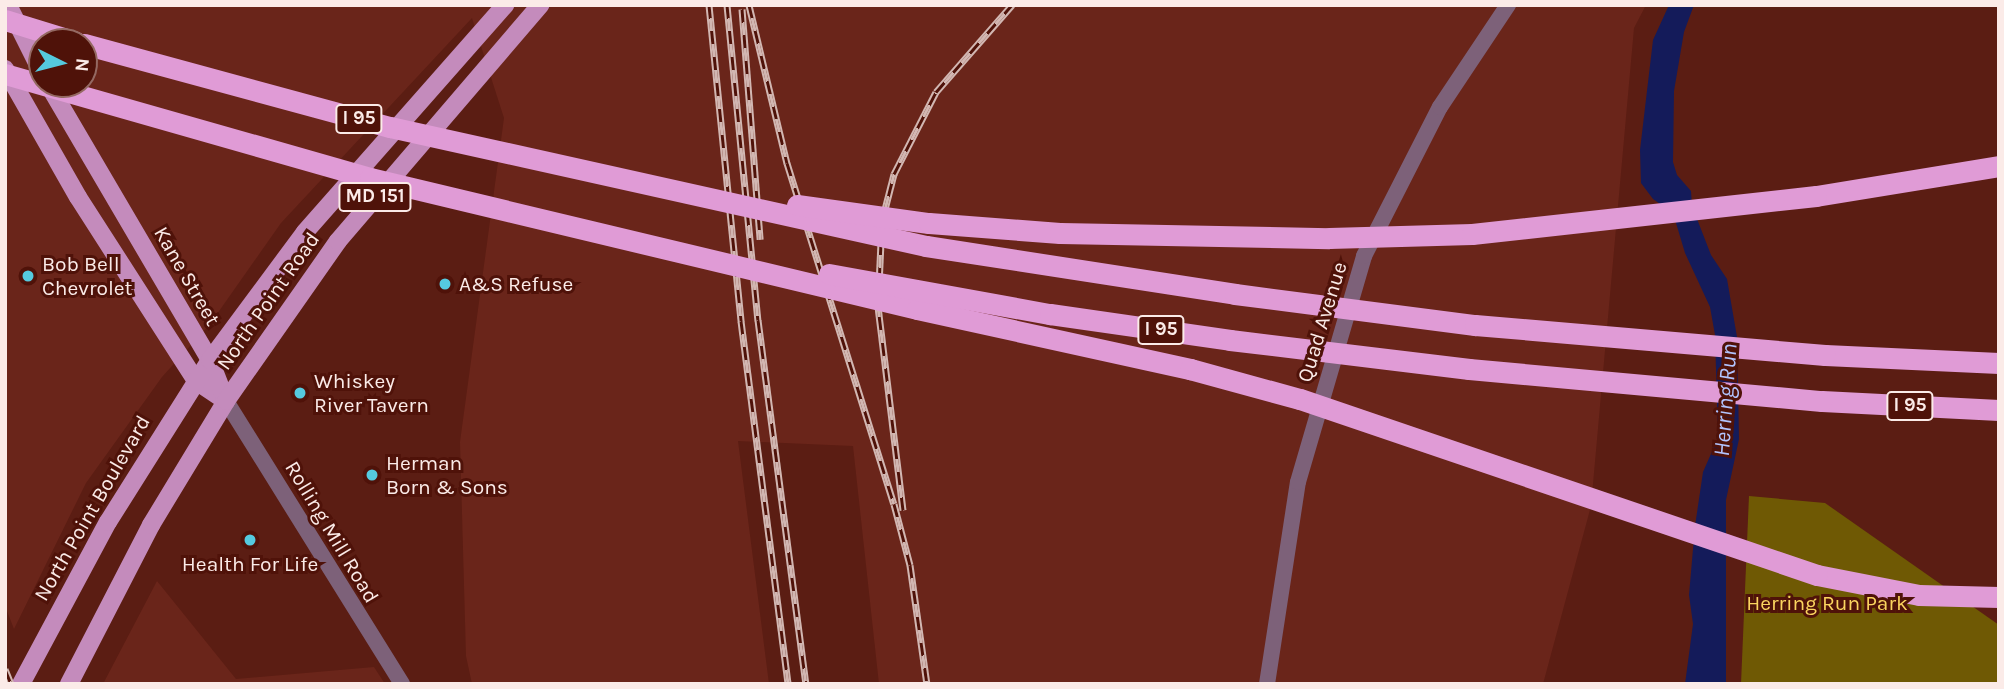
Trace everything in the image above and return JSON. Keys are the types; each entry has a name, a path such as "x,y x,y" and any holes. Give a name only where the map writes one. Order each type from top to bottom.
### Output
{"highway":[{"path":"5,20 31,28"},
{"name":"I 95","path":"98,48 390,127 635,184 926,246 1221,292 1488,326 1825,355 1999,363"},
{"name":"I 95","path":"5,74 344,172 508,211 920,292 1088,320 1469,369 1822,401 1999,410"},
{"path":"635,184 929,223 1060,233 1262,237 1472,233 1816,196 1999,166"},
{"path":"508,211 1276,393 1817,575 1919,595 1999,597"}],"main road":[{"path":"8,5 28,45"},
{"name":"North Point Road","path":"210,360 305,232 505,5"},
{"name":"North Point Road","path":"226,401 338,240 540,5"},
{"path":"5,69 78,197 196,381 226,401"},
{"name":"Kane Street","path":"56,98 210,360 226,401"},
{"path":"351,181 373,200"},
{"name":"North Point Boulevard","path":"21,684 101,533 210,360"},
{"name":"MD 151","path":"69,684 151,525 226,401"}],"street":[{"name":"Quad Avenue","path":"1267,684 1298,481 1364,256 1440,107 1508,5"},
{"name":"Rolling Mill Road","path":"226,401 402,684"}],"shaded area":[{"path":"5,5 1646,5 1634,28 1591,506 1543,684 879,684 853,446 738,441 769,684 472,684 466,656 460,442 504,118 472,18 281,223 210,324 162,377 86,483 14,629 5,606"},
{"path":"157,581 236,679 374,667 385,684 103,684"}],"green space":[{"name":"Herring Run Park","path":"1749,496 1825,503 1999,625 1999,684 1741,684"}],"water":[{"name":"Herring Run","path":"1669,5 1694,5 1684,32 1674,91 1673,162 1677,175 1691,191 1692,206 1711,255 1727,279 1737,337 1739,439 1726,500 1726,684 1685,684 1693,624 1689,595 1695,526 1703,472 1718,438 1715,335 1710,307 1685,253 1673,213 1653,199 1641,183 1640,150 1653,40"}],"railway":[{"path":"709,5 741,321 788,684"},
{"path":"727,5 758,320 806,684"},
{"path":"749,5 787,163 894,504 910,565 927,684"},
{"path":"903,510 878,306 882,221 894,174 936,92 1012,5"},
{"path":"742,9 760,239"},
{"path":"5,669 11,684"}],"place":[{"name":"Bob Bell Chevrolet","path":"28,276"},
{"name":"A&S Refuse","path":"445,284"},
{"name":"Whiskey River Tavern","path":"300,393"},
{"name":"Herman Born & Sons","path":"372,475"},
{"name":"Health For Life","path":"250,540"}]}
